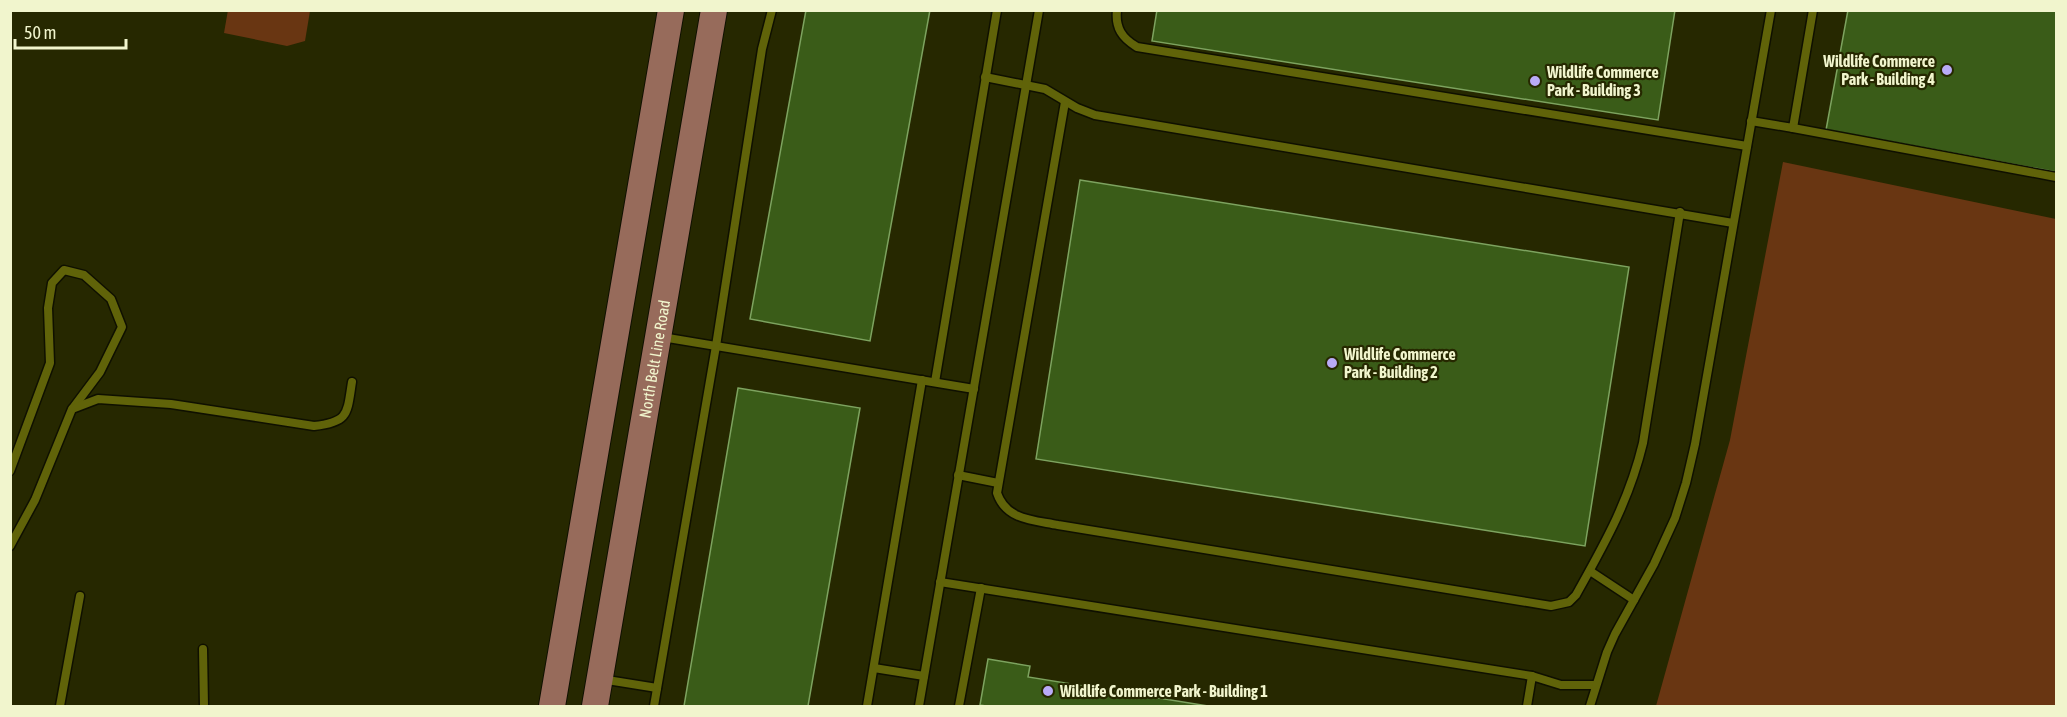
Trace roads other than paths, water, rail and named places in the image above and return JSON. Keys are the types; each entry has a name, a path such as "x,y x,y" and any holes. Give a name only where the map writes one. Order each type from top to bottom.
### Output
{"main road":[{"path":"552,706 671,10"},
{"name":"North Belt Line Road","path":"595,706 714,10"}],"lane":[{"path":"654,706 716,346 762,49 772,10"},
{"path":"935,382 997,10"},
{"path":"919,706 1039,10"},
{"path":"1117,10 1117,21 1122,36 1137,46 1747,146"},
{"path":"1590,706 1611,643 1666,539 1686,483 1695,444 1771,10"},
{"path":"1793,128 1813,10"},
{"path":"985,77 1045,89 1065,102 1095,115 1680,212 1733,223"},
{"path":"1065,102 997,493 1001,504 1010,513 1025,519 1551,606 1569,602 1576,595 1590,571 1623,508 1639,461 1680,212"},
{"path":"1751,121 2056,177"},
{"path":"10,471 50,363 48,308 52,283 64,270 84,275 111,299 122,327 100,372 72,409 35,500 10,546"},
{"path":"658,337 974,389"},
{"path":"867,706 922,380"},
{"path":"72,409 98,399 151,402 314,426 334,423 348,411 352,382"},
{"path":"958,475 998,483"},
{"path":"1590,571 1634,600"},
{"path":"939,582 1532,676 1561,685 1596,685"},
{"path":"959,706 981,588"},
{"path":"60,706 80,596"},
{"path":"203,649 204,706"},
{"path":"874,668 924,676"},
{"path":"1527,706 1532,676"},
{"path":"600,678 657,688"}],"place":[{"name":"Wildlife Commerce Park - Building 4","path":"1947,70"},
{"name":"Wildlife Commerce Park - Building 3","path":"1535,81"},
{"name":"Wildlife Commerce Park - Building 2","path":"1332,363"},
{"name":"Wildlife Commerce Park - Building 1","path":"1048,691"}]}
